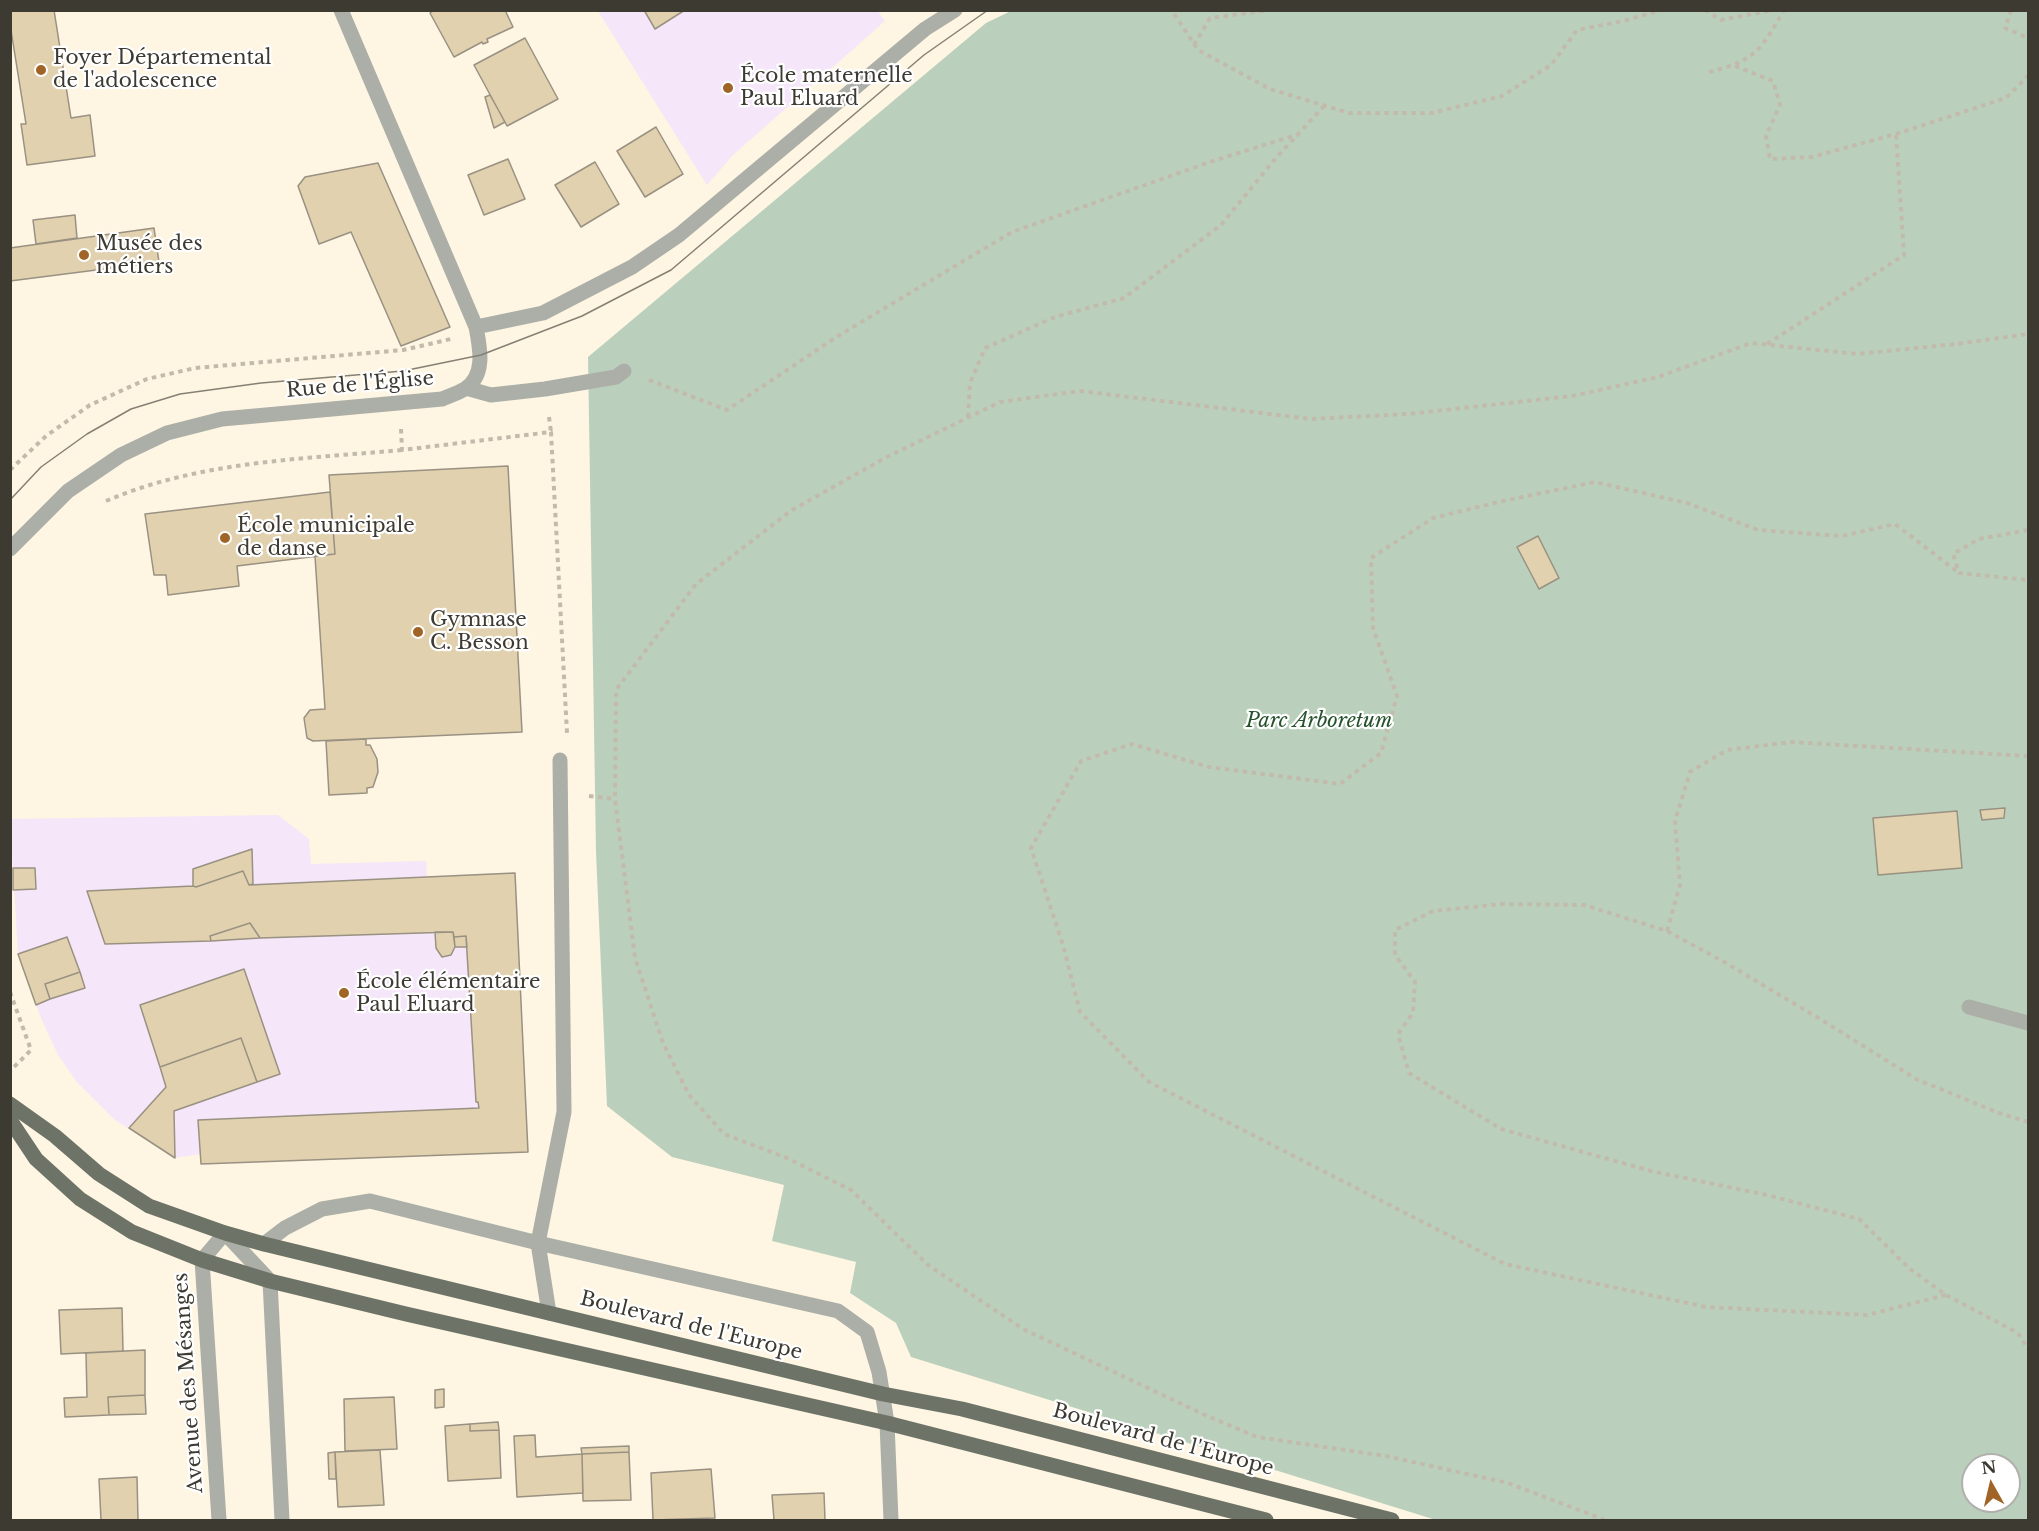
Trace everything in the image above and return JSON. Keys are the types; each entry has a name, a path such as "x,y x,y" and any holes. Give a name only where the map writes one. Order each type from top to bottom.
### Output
{"main road":[{"name":"Boulevard de l'Europe","path":"10,1104 55,1136 99,1174 149,1206 225,1233 883,1394 962,1409 1392,1521"},
{"path":"10,1120 36,1159 80,1199 132,1232 202,1260 270,1281 406,1314 887,1423 1266,1521"}],"street":[{"path":"341,10 476,327 481,355 478,374 466,388 491,395 545,389 616,376 624,371"},
{"path":"476,327 543,313 632,267 678,235 925,29 955,10"},
{"name":"Rue de l'Église","path":"10,549 68,491 121,455 167,433 222,419 442,399 466,388"},
{"path":"549,1312 538,1242 564,1112 560,760"},
{"path":"1969,1007 2028,1023"},
{"path":"264,1244 285,1228 322,1209 370,1201 838,1311 867,1332 879,1372 887,1423 891,1521"},
{"path":"225,1233 270,1281 282,1521"},
{"name":"Avenue des Mésanges","path":"219,1521 202,1260 225,1233"}],"path":[{"path":"1194,45 1210,18 1271,10"},
{"path":"1174,14 1198,50 1270,89 1349,113 1432,113 1502,96 1551,65 1577,30 1662,10"},
{"path":"1704,10 1721,20 1773,10"},
{"path":"1709,72 1735,66 1763,47 1784,10"},
{"path":"2011,10 2005,28 2028,38"},
{"path":"1735,66 1773,81 1780,105 1767,136 1770,159 1812,157 1896,134 2006,98 2028,76"},
{"path":"968,418 970,383 985,348 1055,317 1124,298 1221,225 1324,106"},
{"path":"624,371 727,410 838,336 1012,232 1213,161 1299,134"},
{"path":"1766,345 1904,255 1896,134"},
{"path":"10,470 46,436 90,405 147,379 195,368 403,350 446,341 476,327"},
{"path":"1605,1521 1508,1483 1386,1456 1257,1437 1194,1410 1023,1329 928,1264 851,1190 787,1158 724,1134 688,1095 663,1042 635,958 615,799 616,690 696,584 792,510 885,458 1000,402 1080,391 1311,419 1408,414 1572,396 1658,377 1751,343 1857,354 2028,334"},
{"path":"400,425 402,450"},
{"path":"98,505 149,486 207,470 551,432 567,730 560,760"},
{"path":"1946,1295 1867,1315 1706,1307 1504,1264 1149,1082 1080,1012 1063,945 1031,848 1081,761 1132,744 1209,767 1340,784 1381,753 1397,696 1373,628 1371,558 1433,518 1595,482 1687,503 1758,530 1842,536 1895,524 1959,573 2028,580"},
{"path":"1959,573 1953,554 1979,539 2028,530"},
{"path":"1667,931 1680,885 1675,821 1690,772 1727,750 1791,742 2028,756"},
{"path":"2028,1122 1999,1113 1916,1079 1795,1004 1667,931 1584,905 1502,904 1433,911 1395,930 1395,955 1415,982 1413,1013 1398,1034 1409,1073 1502,1129 1651,1171 1767,1195 1859,1219 1910,1269 1946,1295 2018,1333 2028,1349"},
{"path":"10,992 31,1050 10,1071"}],"shaded area":[{"name":"École maternelle Paul Eluard","path":"877,10 885,21 733,155 707,185 598,11"},
{"path":"278,815 309,839 311,864 426,861 427,877 515,873 528,1152 201,1164 200,1154 175,1158 115,1120 77,1082 58,1055 41,1018 18,954 10,819"}],"green space":[{"name":"Parc Arboretum","path":"1011,11 2028,11 2028,1520 1436,1520 911,1357 896,1323 850,1293 856,1262 772,1241 784,1185 672,1157 607,1106 596,852 588,357 986,23"}],"building":[{"name":"Foyer Départemental de l'adolescence","path":"10,10 54,10 71,118 90,115 95,156 27,165 21,124 26,124 10,24"},
{"path":"434,10 505,10 513,27 487,39 488,42 483,44 482,42 454,57 430,13"},
{"path":"644,10 685,10 655,29"},
{"path":"525,38 558,99 507,126 474,65"},
{"path":"490,95 505,122 494,128 485,97"},
{"path":"656,127 683,174 645,197 617,151"},
{"path":"508,159 525,199 484,215 468,175"},
{"path":"595,162 619,204 581,227 555,185"},
{"path":"378,163 450,327 401,346 351,232 319,244 298,186 305,177"},
{"path":"75,215 77,238 36,244 33,220"},
{"name":"Musée des métiers","path":"154,228 159,262 10,281 10,248"},
{"name":"Gymnase C. Besson","path":"508,466 522,732 313,741 307,738 304,718 310,710 325,709 315,556 335,554 329,475"},
{"path":"330,492 335,554 237,566 239,586 168,595 166,575 154,575 145,514"},
{"path":"1538,536 1559,578 1539,589 1517,547"},
{"path":"366,739 366,745 370,745 377,759 378,772 373,787 367,788 367,793 329,795 326,741"},
{"path":"2005,808 2004,818 1982,820 1980,810"},
{"path":"1957,811 1962,868 1878,875 1873,818"},
{"path":"252,849 253,884 249,885 243,871 196,887 193,886 193,869"},
{"path":"13,868 35,868 36,889 13,890"},
{"path":"243,871 249,885 515,873 528,1152 201,1164 198,1120 479,1108 476,1102 466,936 454,937 453,932 260,938 250,923 210,936 211,941 105,944 87,891 196,887"},
{"path":"250,923 260,938 211,941 210,936"},
{"path":"435,932 453,932 455,947 451,955 442,957 436,948"},
{"path":"466,936 467,947 455,947 454,937"},
{"path":"67,937 80,972 45,984 50,999 36,1005 18,954"},
{"path":"244,969 280,1074 257,1082 241,1038 160,1067 140,1005"},
{"path":"80,972 85,988 50,999 45,984"},
{"path":"241,1038 257,1082 174,1111 175,1158 129,1128 166,1087 160,1067"},
{"path":"122,1308 123,1351 61,1354 59,1310"},
{"path":"145,1350 145,1395 108,1397 109,1415 65,1417 64,1398 87,1397 86,1353"},
{"path":"444,1389 444,1407 435,1408 435,1390"},
{"path":"145,1395 146,1414 109,1415 108,1397"},
{"path":"394,1397 397,1449 345,1451 344,1399"},
{"path":"498,1422 499,1430 470,1431 470,1424"},
{"path":"470,1424 470,1431 499,1430 501,1478 448,1481 445,1426"},
{"path":"535,1435 536,1457 582,1454 583,1493 517,1497 514,1436"},
{"path":"629,1446 629,1452 582,1454 581,1448"},
{"path":"380,1450 384,1505 338,1507 335,1452"},
{"path":"335,1452 336,1479 329,1479 328,1453"},
{"path":"629,1452 631,1500 583,1501 582,1454"},
{"path":"711,1469 715,1518 653,1520 651,1473"},
{"path":"137,1477 138,1520 101,1520 99,1479"},
{"path":"824,1493 825,1520 774,1520 772,1495"}],"tram line":[{"path":"10,500 41,467 87,434 131,409 180,394 261,383 403,371 481,355 582,316 671,270 924,55 988,10"}],"place":[{"name":"Foyer Départemental de l'adolescence","path":"41,70"},
{"name":"École maternelle Paul Eluard","path":"728,88"},
{"name":"Musée des métiers","path":"84,255"},
{"name":"École municipale de danse","path":"225,538"},
{"name":"Gymnase C. Besson","path":"418,632"},
{"name":"École élémentaire Paul Eluard","path":"344,993"}]}
